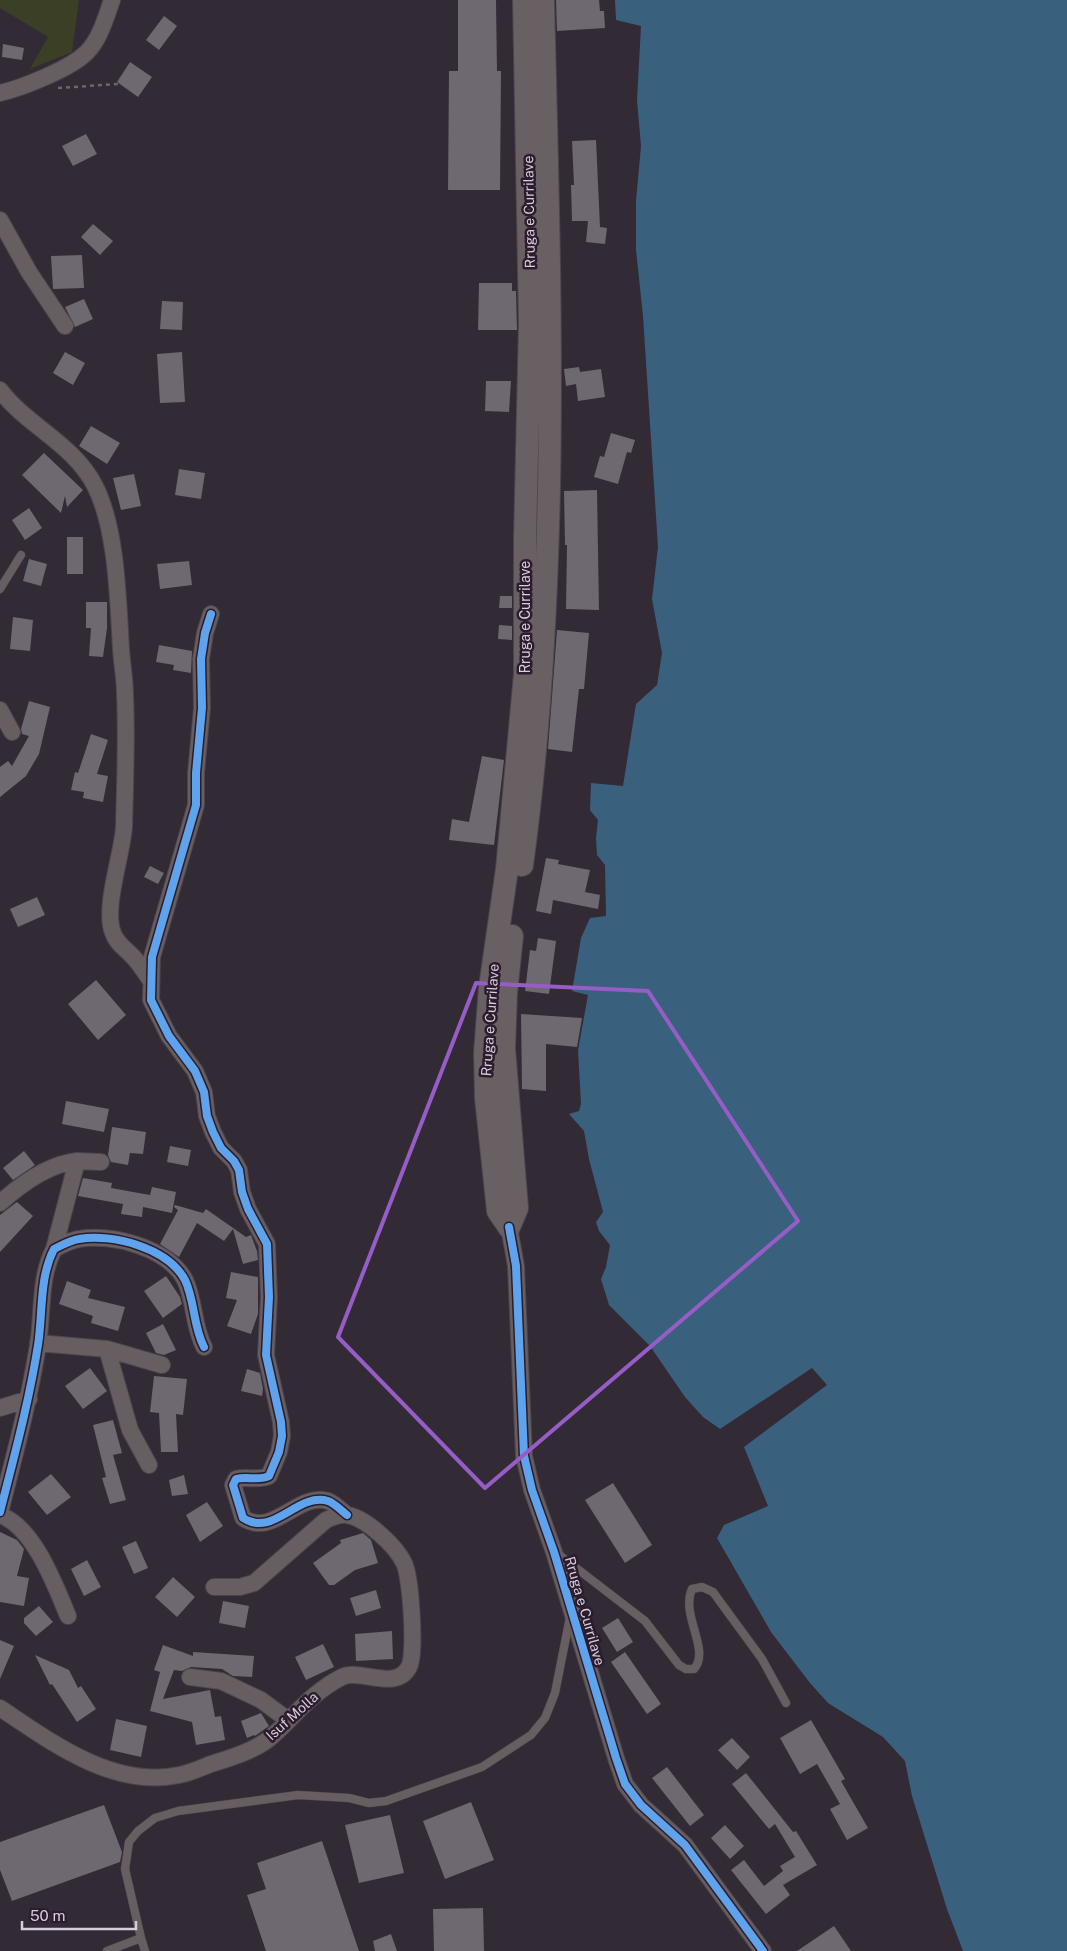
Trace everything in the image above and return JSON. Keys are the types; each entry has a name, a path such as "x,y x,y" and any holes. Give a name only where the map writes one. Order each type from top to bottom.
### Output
{"main road":[{"name":"Rruga e Currilave","path":"509,1227 498,1211 486,1098 485,1053 490,987 511,831 525,674 525,538 530,324 524,0"},
{"name":"Rruga e Currilave","path":"509,1227 517,1208 506,1097 504,1048 506,993 535,753 541,684 546,545 549,234 543,0"}],"street":[{"path":"0,93 57,72 87,52 101,29 112,0"},
{"path":"0,220 29,272 65,326"},
{"path":"0,390 24,416 66,449 84,469 95,486 102,504 115,566 126,701 123,847 110,909 112,932 119,944 135,958 151,981"},
{"path":"211,614 205,633 201,659 202,708 198,741 196,805 152,957 151,1000 169,1036 195,1071 204,1092 207,1116 213,1132 221,1148 234,1161 239,1170 242,1192 248,1209 267,1244 269,1297 266,1355 281,1422 282,1436 279,1452 269,1476 264,1479 244,1477 236,1479 233,1485 243,1518 258,1524 274,1521 313,1500 329,1501 347,1515"},
{"path":"0,710 12,732"},
{"path":"68,1616 40,1557 24,1532 9,1518 0,1513 29,1399 38,1343 46,1265 54,1248 77,1161"},
{"path":"0,1203 41,1174 61,1163 77,1161 101,1162"},
{"name":"Rruga e Currilave","path":"509,1227 516,1266 524,1456 532,1490 554,1552 625,1784 641,1805 686,1845 763,1951"},
{"path":"54,1248 78,1239 102,1237 124,1240 150,1250 170,1264 184,1280 199,1336 204,1346"},
{"path":"38,1343 107,1349 162,1365"},
{"path":"107,1349 130,1430 149,1465"},
{"path":"0,1408 29,1399"},
{"path":"214,1587 240,1587 254,1583 326,1520 337,1515 347,1515"},
{"name":"Isuf Molla","path":"0,1708 63,1750 127,1775 152,1778 179,1775 226,1759 269,1738 307,1700 344,1676 358,1675 384,1679 399,1677 408,1669 413,1654 408,1577 404,1563 390,1543 359,1519 347,1515"},
{"path":"190,1677 221,1681 261,1700 288,1720"}],"lane":[{"path":"0,589 21,555"},
{"path":"554,1552 645,1621 679,1665 686,1668 694,1669 699,1664 701,1654 693,1630 688,1598 692,1589 702,1587 713,1592 762,1658 786,1703"},
{"path":"145,1951 125,1869 129,1842 138,1831 155,1818 178,1811 298,1795 349,1798 369,1803 386,1801 482,1767 530,1735 545,1718 555,1692 572,1610"},
{"path":"107,1951 142,1938"}],"path":[{"path":"33,81 63,89 118,84"}],"highlighted area":[{"path":"476,983 648,991 798,1221 485,1488 338,1337"}],"green space":[{"path":"0,0 79,0 72,52 30,69 48,37 0,8"}],"water":[{"path":"615,0 1067,0 1067,1951 963,1951 947,1909 912,1796 905,1761 883,1737 828,1703 810,1683 771,1632 717,1538 724,1525 768,1506 744,1447 827,1385 812,1368 720,1429 703,1417 685,1397 650,1346 609,1305 601,1279 606,1267 610,1245 599,1231 596,1222 603,1212 589,1159 584,1131 569,1114 579,1111 581,1104 578,1050 588,995 572,991 581,938 590,918 606,916 605,865 597,855 598,820 590,810 591,783 623,786 636,704 657,685 662,653 652,599 658,547 643,316 636,250 636,201 641,146 637,100 641,26 616,20"}],"building":[{"path":"458,0 496,0 497,71 501,71 500,190 448,190 449,71 458,71"},
{"path":"556,0 599,0 600,11 604,11 605,28 557,31"},
{"path":"164,16 177,26 159,50 146,40"},
{"path":"3,44 24,48 22,60 2,57"},
{"path":"130,62 152,77 138,97 117,82"},
{"path":"86,134 97,154 73,166 62,146"},
{"path":"596,140 600,227 607,228 605,244 586,242 588,221 572,221 571,185 574,185 572,141"},
{"path":"93,224 113,241 100,255 81,237"},
{"path":"82,255 84,288 53,289 51,256"},
{"path":"479,283 512,283 512,291 516,291 517,330 478,330"},
{"path":"84,299 93,319 75,327 65,307"},
{"path":"162,301 183,302 182,330 160,329"},
{"path":"65,352 85,363 73,385 53,373"},
{"path":"182,352 185,402 160,403 157,354"},
{"path":"579,367 580,372 601,369 605,397 578,401 576,384 566,386 564,369"},
{"path":"486,381 511,381 509,412 485,411"},
{"path":"91,426 120,443 107,464 79,446"},
{"path":"611,433 635,440 631,453 627,452 618,484 594,477 600,456 604,457"},
{"path":"44,453 83,490 67,507 65,496 61,513 22,475"},
{"path":"179,469 205,473 201,499 175,495"},
{"path":"134,474 141,506 121,510 113,478"},
{"path":"597,490 599,610 566,609 567,545 565,545 564,491"},
{"path":"29,508 42,528 25,540 12,520"},
{"path":"67,537 83,537 83,574 67,574"},
{"path":"29,559 47,564 41,586 23,581"},
{"path":"189,561 192,585 160,589 157,564"},
{"path":"500,596 512,596 512,608 499,608"},
{"path":"86,602 107,602 107,628 103,657 89,656 91,628 86,628"},
{"path":"13,617 33,620 30,651 10,649"},
{"path":"499,625 512,626 512,640 498,639"},
{"path":"557,630 589,633 584,689 579,689 572,752 548,749"},
{"path":"159,645 192,651 191,673 173,670 174,665 156,662"},
{"path":"29,701 50,707 39,754 26,776 0,797 0,767 8,761 12,766 29,736 22,734 21,729"},
{"path":"91,734 108,740 97,774 108,776 103,802 83,798 84,792 71,790 75,772 78,773"},
{"path":"482,756 504,760 494,845 449,840 452,819 469,822"},
{"path":"546,858 559,860 558,864 590,870 585,892 600,895 598,909 553,900 551,914 536,911"},
{"path":"150,866 164,873 158,884 144,877"},
{"path":"37,897 45,915 18,927 10,909"},
{"path":"538,938 556,941 549,994 525,991 530,950 536,951"},
{"path":"96,980 126,1015 98,1040 68,1004"},
{"path":"521,1014 582,1018 577,1047 546,1044 546,1091 522,1089"},
{"path":"66,1101 109,1109 104,1132 62,1124"},
{"path":"112,1127 146,1132 143,1154 130,1153 128,1165 111,1162 108,1155"},
{"path":"170,1146 191,1150 188,1166 167,1162"},
{"path":"24,1151 35,1165 13,1180 3,1168"},
{"path":"83,1178 112,1183 111,1188 150,1195 152,1187 176,1192 172,1213 143,1207 142,1217 121,1214 123,1204 78,1196"},
{"path":"17,1202 33,1216 0,1252 0,1215"},
{"path":"175,1205 203,1213 206,1209 246,1237 251,1235 258,1260 243,1264 233,1229 224,1241 197,1223 179,1257 160,1244 178,1210 174,1207"},
{"path":"231,1272 258,1277 258,1314 251,1334 227,1326 237,1300 226,1298"},
{"path":"166,1276 180,1297 182,1304 163,1318 144,1291"},
{"path":"67,1281 91,1290 88,1298 125,1307 118,1331 91,1323 93,1316 59,1304"},
{"path":"163,1324 176,1350 164,1355 156,1353 146,1333"},
{"path":"90,1368 107,1391 83,1409 65,1386"},
{"path":"247,1369 260,1373 263,1389 262,1396 241,1391"},
{"path":"154,1376 187,1379 183,1415 176,1414 178,1452 161,1452 159,1413 150,1412"},
{"path":"113,1420 122,1453 113,1455 126,1500 110,1504 102,1478 106,1477 93,1425"},
{"path":"51,1474 71,1497 47,1515 28,1492"},
{"path":"184,1475 188,1494 172,1496 169,1480"},
{"path":"613,1483 652,1545 625,1563 585,1500"},
{"path":"207,1502 223,1526 200,1542 186,1515"},
{"path":"0,1532 17,1540 24,1549 17,1576 29,1578 24,1606 0,1602"},
{"path":"363,1533 371,1540 378,1563 355,1570 334,1585 329,1585 313,1563 341,1543 340,1540"},
{"path":"136,1541 148,1568 134,1574 122,1547"},
{"path":"87,1560 101,1587 84,1596 71,1569"},
{"path":"173,1577 195,1597 177,1617 155,1597"},
{"path":"376,1590 381,1608 356,1616 350,1598"},
{"path":"223,1601 249,1606 245,1628 219,1623"},
{"path":"39,1606 53,1622 36,1636 24,1623 24,1618"},
{"path":"618,1618 633,1642 617,1652 602,1628"},
{"path":"392,1631 393,1659 356,1661 355,1634"},
{"path":"0,1640 14,1646 0,1679"},
{"path":"323,1644 334,1667 306,1680 295,1657"},
{"path":"163,1645 193,1656 193,1652 254,1656 252,1677 233,1676 222,1669 191,1667 182,1671 174,1670 163,1699 210,1690 215,1717 221,1716 225,1740 196,1745 192,1722 150,1711 160,1672 154,1670"},
{"path":"625,1652 661,1704 647,1714 611,1662"},
{"path":"35,1655 69,1670 78,1688 81,1686 96,1709 77,1722 52,1684 50,1685"},
{"path":"261,1713 269,1726 255,1736 247,1738 241,1721"},
{"path":"116,1719 147,1726 141,1757 110,1750"},
{"path":"811,1720 845,1779 841,1781 868,1828 847,1840 830,1809 840,1804 817,1764 800,1774 780,1738"},
{"path":"732,1738 750,1757 737,1770 718,1750"},
{"path":"667,1767 704,1815 690,1826 652,1778"},
{"path":"746,1773 793,1832 796,1831 817,1865 783,1885 790,1895 766,1914 731,1870 744,1860 764,1886 783,1871 780,1866 795,1857 775,1824 769,1829 732,1784"},
{"path":"471,1802 494,1860 445,1879 423,1821"},
{"path":"104,1805 122,1852 120,1862 12,1901 0,1870 0,1842"},
{"path":"390,1815 404,1873 359,1883 345,1825"},
{"path":"725,1825 744,1846 730,1859 711,1838"},
{"path":"322,1841 359,1951 266,1951 247,1895 266,1889 257,1863"},
{"path":"483,1908 484,1951 434,1951 433,1909"},
{"path":"834,1926 851,1951 797,1951"},
{"path":"391,1934 397,1951 375,1951 373,1941"}],"cycle path":[{"path":"211,614 205,633 201,659 202,708 196,773 196,805 152,957 151,1000 169,1036 195,1071 204,1092 207,1116 213,1132 221,1148 234,1161 239,1170 242,1192 248,1209 267,1244 269,1297 266,1355 281,1422 282,1436 279,1452 269,1476 236,1479 233,1485 243,1518 254,1523 265,1523 306,1503 317,1500 328,1501 347,1515"},
{"path":"509,1227 516,1266 524,1456 532,1490 554,1552 625,1784 641,1805 685,1845 763,1951"},
{"path":"0,1512 30,1387 40,1333 42,1296 46,1272 54,1249 76,1240 107,1238 138,1245 166,1259 185,1280 191,1296 200,1339 204,1347"}]}
